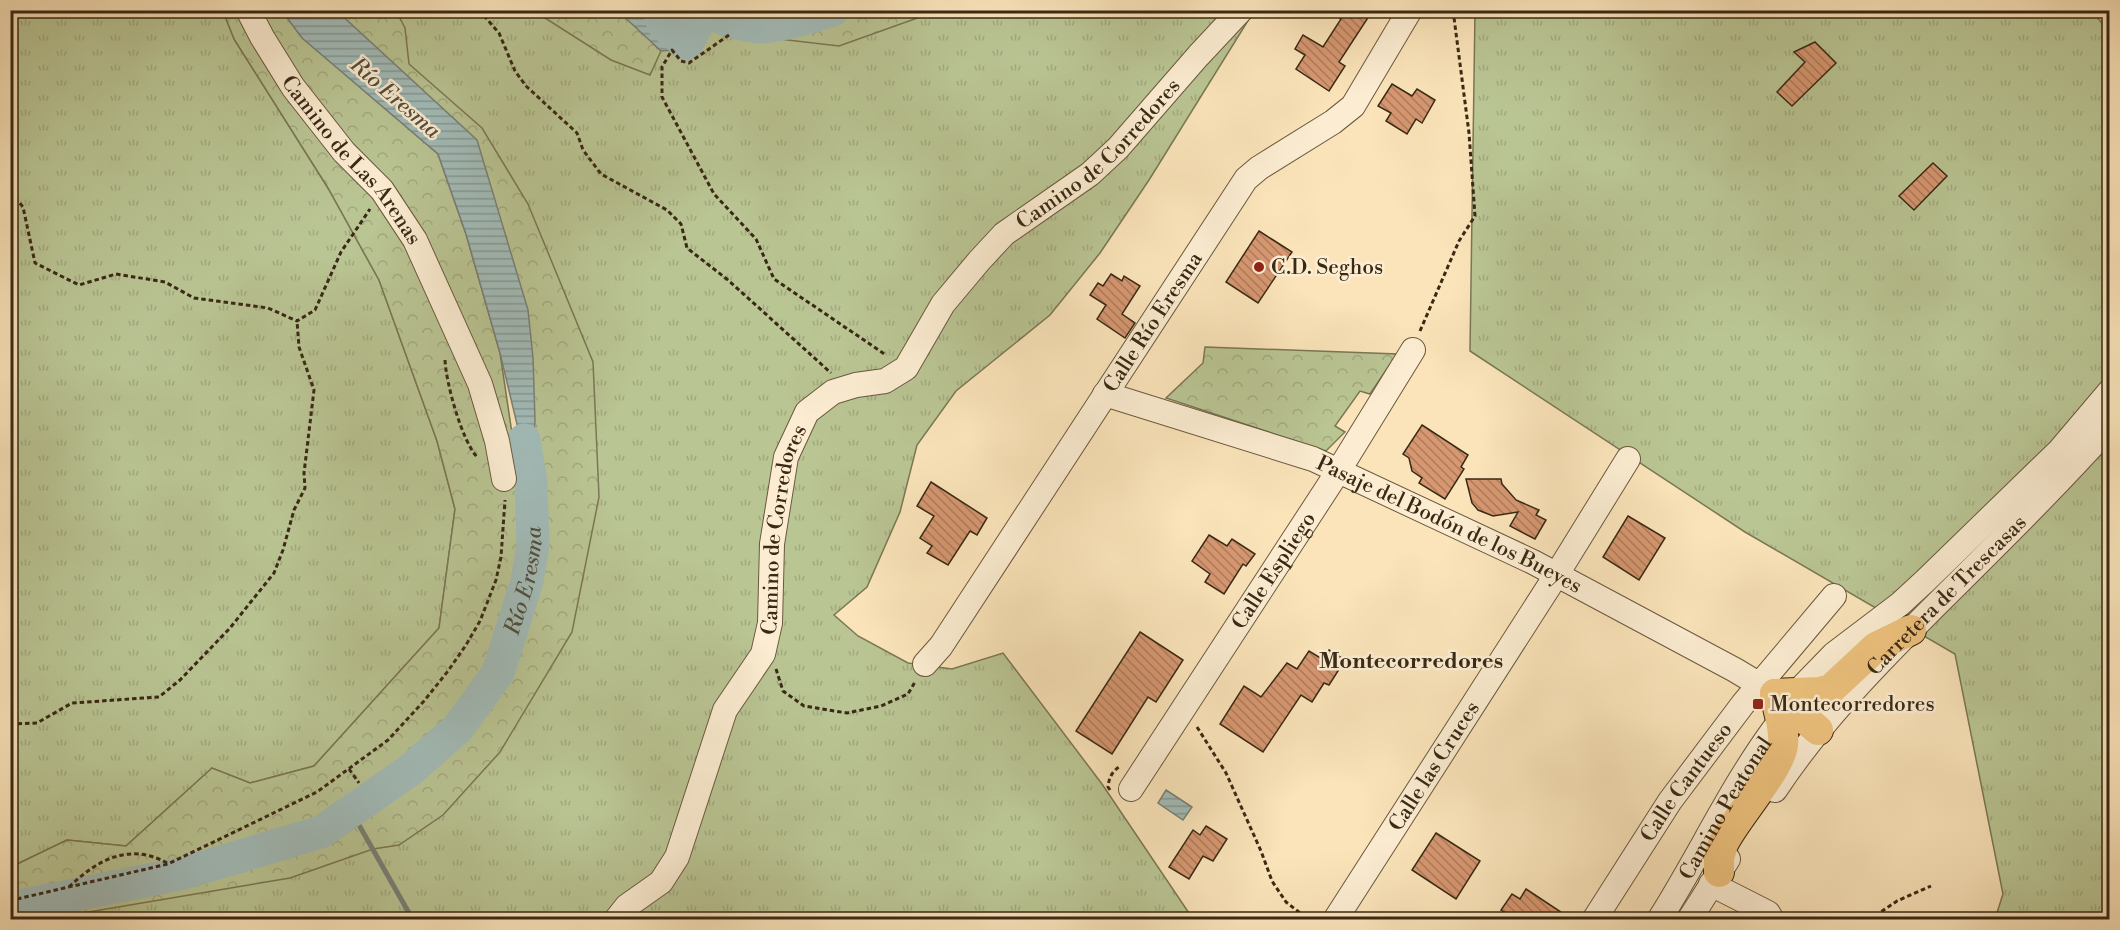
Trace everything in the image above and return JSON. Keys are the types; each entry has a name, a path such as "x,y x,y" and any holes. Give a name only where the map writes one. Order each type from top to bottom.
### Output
{"main road":[{"path":"1779,688 1820,693 1831,689 1876,647 1911,630"},
{"path":"1779,688 1818,730"},
{"path":"1715,878 1728,833 1774,767 1783,748 1779,688"}],"street":[{"name":"Camino de Las Arenas","path":"248,10 262,38 293,87 344,152 382,190 415,240 475,374 496,441 504,480"},
{"name":"Camino de Corredores","path":"616,920 627,906 661,882 677,857 725,710 763,654 770,623 772,544 786,457 807,412 833,392 885,381 906,368 943,304 1004,234 1090,174 1118,148 1241,10"},
{"name":"Calle Río Eresma","path":"925,664 941,646 1246,179 1253,172 1333,122 1353,106 1410,10"},
{"name":"Calle Espliego","path":"1131,789 1339,470 1413,350"},
{"path":"1779,688 1834,654 1900,604 2060,450 2109,391"},
{"name":"Pasaje del Bodón de los Bueyes","path":"1106,394 1313,459 1339,470 1557,574 1779,688"},
{"name":"Carretera de Trescasas","path":"1689,920 1786,773 1818,730 1869,673 2055,485 2109,426"},
{"name":"Calle las Cruces","path":"1335,920 1628,459"},
{"name":"Calle Cantueso","path":"1594,920 1670,801 1779,688 1834,596"},
{"name":"Camino Peatonal","path":"1659,920 1726,803 1774,729"},
{"path":"1715,878 1768,913 1772,920"}],"path":[{"path":"480,10 499,33 515,71 526,86 578,133 583,150 601,174 667,210 681,224 687,248 728,280 847,388"},
{"path":"1413,350 1459,242 1474,216 1469,133 1453,10"},
{"path":"729,35 689,63 681,61 672,50 662,67 662,97 714,194 756,240 774,279 895,361"},
{"path":"297,321 315,310 341,252 382,190"},
{"path":"10,192 23,207 35,263 80,285 116,274 165,282 194,298 268,308 297,321"},
{"path":"10,724 38,723 72,703 159,697 180,680 230,628 274,573 294,510 305,488 304,472 314,390 299,347 297,321"},
{"path":"17,899 168,864 317,792 388,740 424,701 466,645 480,621 496,580 505,523 504,480 475,455 465,440 447,375 445,354"},
{"path":"774,660 783,691 804,706 848,713 881,706 908,694 925,664"},
{"path":"1184,707 1226,773 1272,881 1286,902 1309,920"},
{"path":"349,769 359,783"},
{"path":"68,888 88,869 110,858 134,853 156,857 168,864"},
{"path":"1869,920 1897,901 1931,886"}],"green space":[{"path":"703,10 730,21 758,27 785,24 833,10 1254,11 1149,180 1100,253 1050,315 956,391 917,445 900,512 867,587 834,615 858,636 908,663 952,669 1003,653 1102,784 1193,919 11,920 10,908 59,898 498,672 527,581 533,545 531,483 500,281 293,11"},
{"path":"835,10 937,11 839,46 736,34 730,11 742,11 759,16 835,15"},
{"path":"11,11 223,11 234,39 328,188 379,280 437,441 455,509 439,628 314,766 250,783 212,768 126,846 67,840 11,867"},
{"path":"223,11 282,11 303,38 438,154 466,234 500,353 521,494 524,633 542,515 531,404 465,154 329,11 396,11 405,28 409,64 482,128 528,204 593,362 599,497 572,632 500,752 443,815 399,845 373,849 290,878 47,919 11,920 11,867 67,840 126,846 212,768 250,783 314,766 439,628 455,509 437,441 379,280 328,188 234,39"},
{"path":"534,11 630,11 661,51 650,75 611,60"},
{"path":"1475,11 2092,11 2110,33 2109,919 1995,919 2003,894 1955,654 1745,532 1470,351"},
{"path":"1205,347 1397,354 1370,394 1360,391 1335,426 1345,432 1326,451 1166,398 1203,363"}],"water":[{"name":"Río Eresma","path":"282,11 337,11 477,140 528,310 533,358 535,420 531,483 500,353 466,234 438,154 302,38"},
{"path":"618,11 696,11 672,50 661,51"},
{"path":"1166,790 1192,807 1183,820 1158,803"}],"building":[{"path":"1328,10 1373,10 1339,62 1345,66 1329,91 1296,69 1305,55 1295,49 1303,35 1323,47 1341,19"},
{"path":"1815,42 1836,63 1792,106 1777,92 1805,62 1794,52"},
{"path":"1392,84 1412,96 1417,89 1435,100 1422,123 1416,119 1407,134 1386,121 1391,113 1378,106"},
{"path":"1933,163 1947,176 1914,210 1899,196"},
{"name":"C.D. Seghos","path":"1259,231 1292,252 1258,303 1226,282"},
{"path":"1111,274 1122,281 1124,276 1140,286 1122,314 1135,323 1125,338 1097,319 1106,305 1090,295 1098,283 1103,286"},
{"path":"1422,425 1468,455 1461,467 1464,469 1445,499 1419,483 1422,478 1412,471 1409,458 1403,454"},
{"path":"1466,479 1501,479 1502,484 1516,500 1539,510 1536,515 1546,520 1535,539 1510,526 1518,512 1493,516 1478,510 1472,503"},
{"path":"931,482 987,518 977,535 970,531 948,565 927,553 932,546 920,538 934,516 917,506"},
{"path":"1628,516 1665,538 1639,580 1603,557"},
{"path":"1209,535 1227,546 1232,539 1255,554 1246,566 1243,564 1224,594 1205,582 1210,574 1192,561"},
{"path":"1140,632 1183,660 1156,702 1148,697 1112,754 1076,731"},
{"path":"1329,650 1345,660 1329,685 1324,683 1312,702 1301,695 1263,752 1220,724 1244,686 1261,697 1287,663 1297,669 1309,651 1322,659"},
{"path":"1206,826 1227,839 1213,861 1203,856 1189,879 1169,867 1193,830 1200,835"},
{"path":"1436,833 1480,861 1456,899 1412,870"},
{"path":"1526,889 1573,920 1516,920 1501,910 1512,894 1520,899"}],"waterway":[{"path":"658,10 663,24 687,44 704,11"},
{"name":"Río Eresma","path":"703,10 729,21 758,27 785,24 833,10"},
{"name":"Río Eresma","path":"10,908 184,873 321,832 409,771 457,729 498,673 527,581 533,545 531,483 524,440"},
{"path":"351,811 413,920"}],"place":[{"name":"C.D. Seghos","path":"1259,267"},
{"name":"Montecorredores","path":"1758,704"}],"district":[{"name":"Montecorredores","path":"1411,660"}]}
